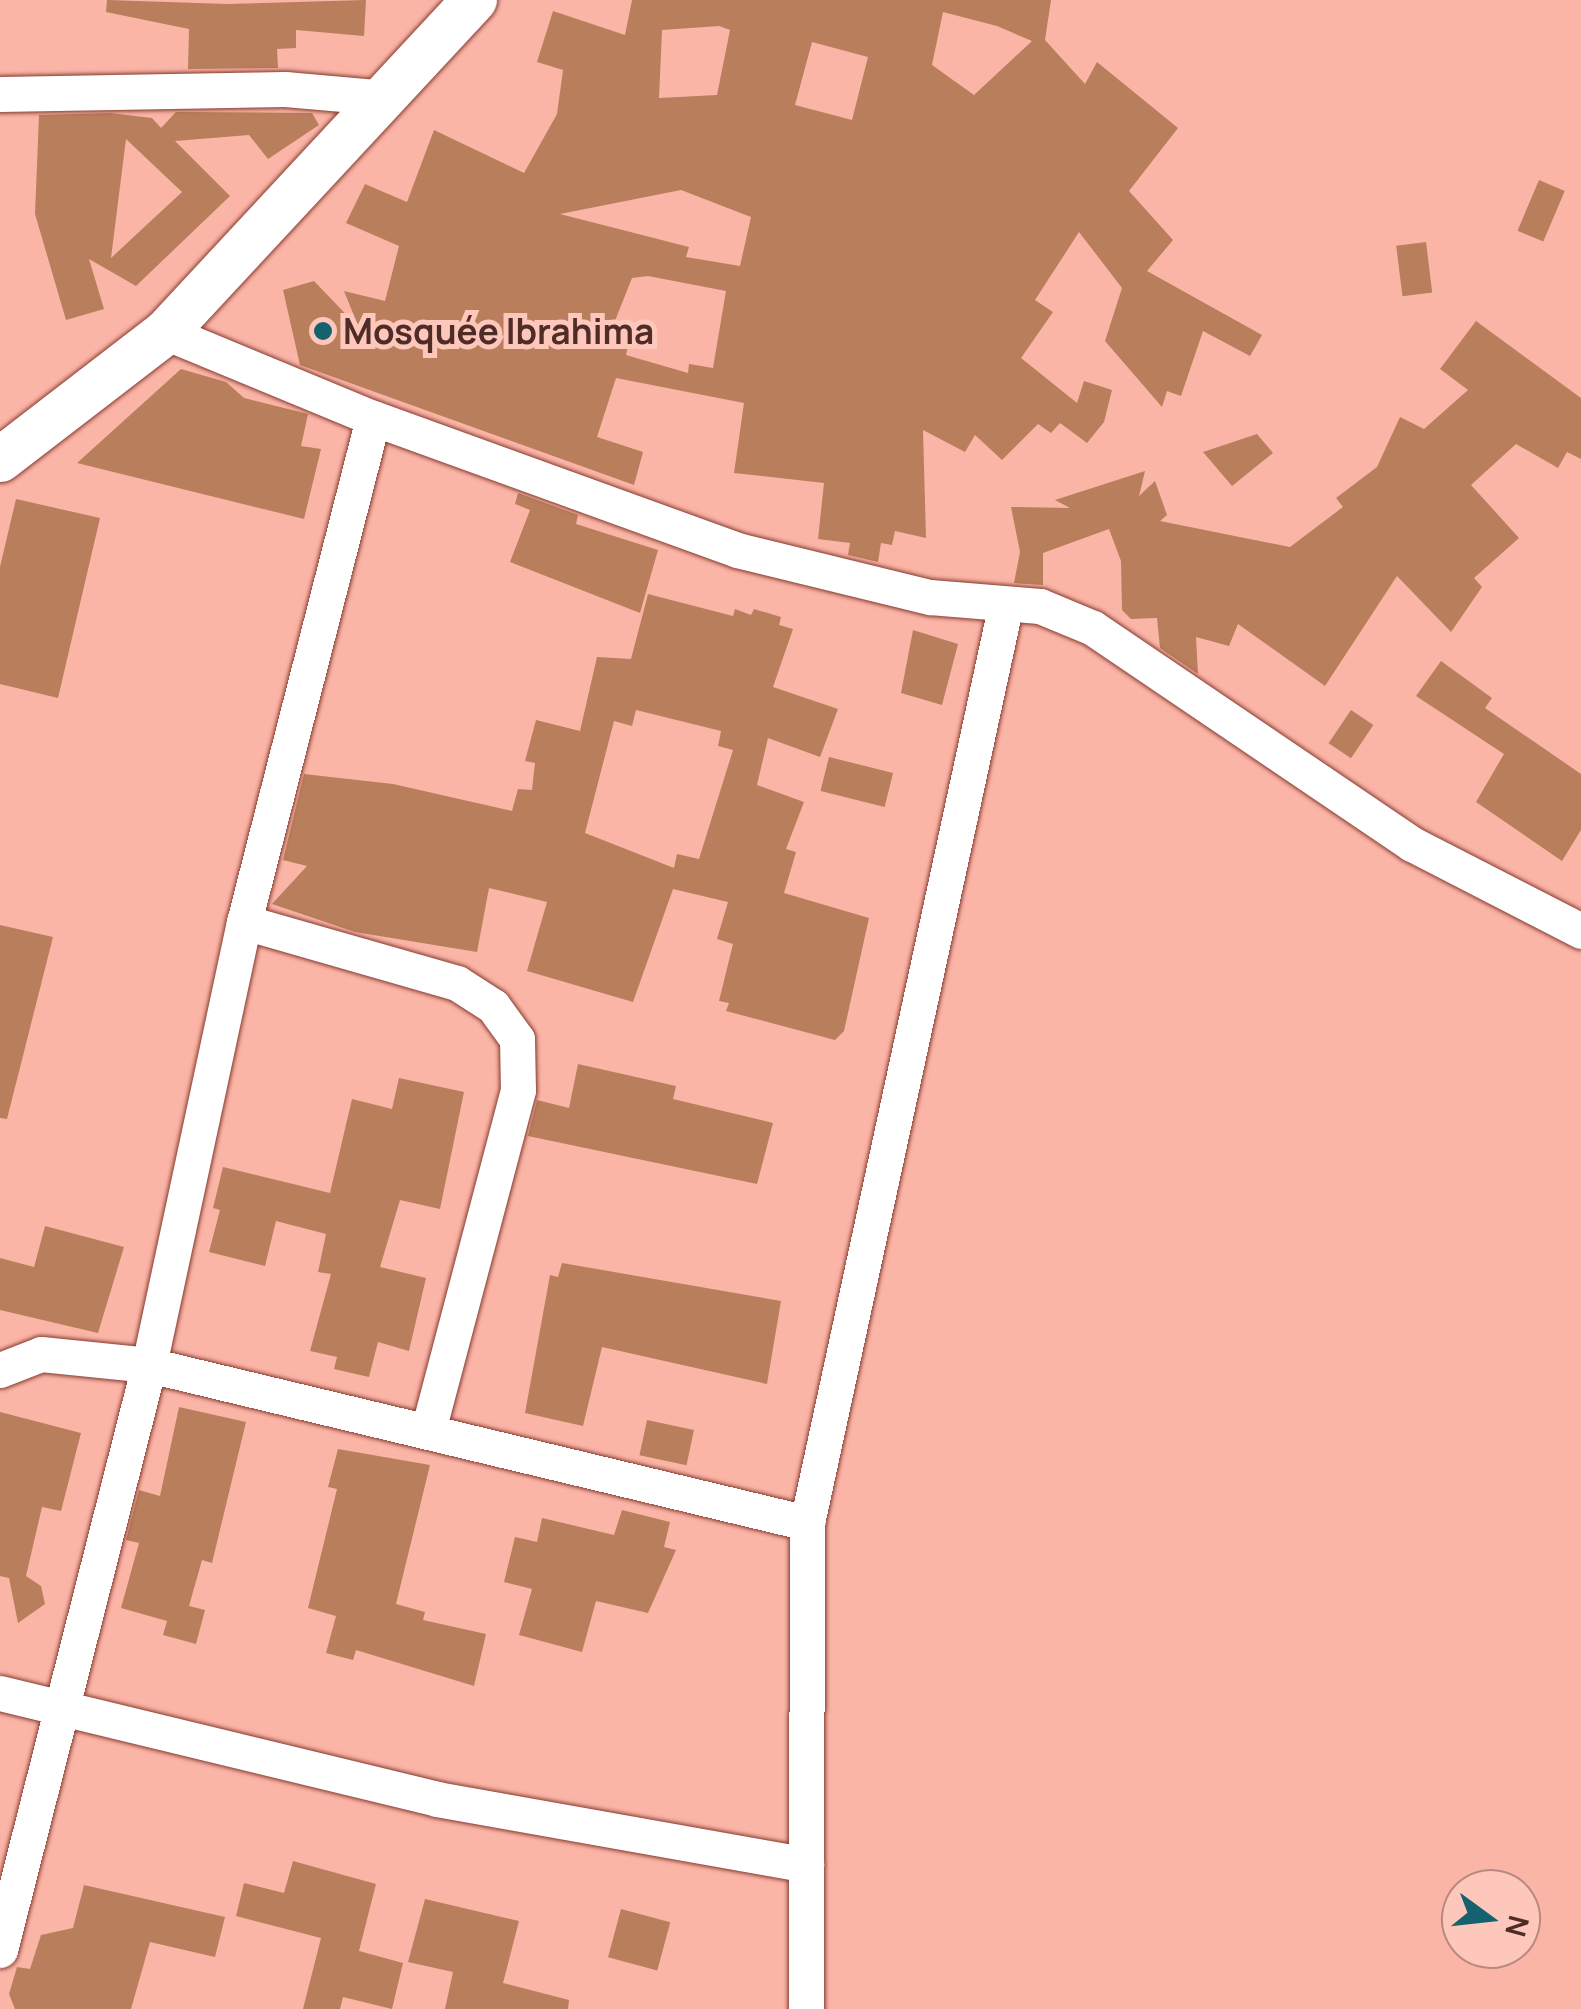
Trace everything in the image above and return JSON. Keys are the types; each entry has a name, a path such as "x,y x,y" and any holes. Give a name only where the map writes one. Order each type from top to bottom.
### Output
{"street":[{"path":"6,448 165,332 474,0"},
{"path":"0,94 285,88 386,98"},
{"path":"165,332 373,418 737,550 1005,608 1040,606 1093,628 1412,844 1581,932"},
{"path":"0,1950 149,1365 244,922 373,418"},
{"path":"806,2009 807,1523 1005,608"},
{"path":"244,922 457,983 493,1006 517,1038 518,1090 428,1432"},
{"path":"0,1370 40,1354 149,1365 807,1523"},
{"path":"0,1694 436,1798 806,1865"}],"building":[{"path":"107,0 227,4 366,0 364,36 296,30 296,48 277,49 278,68 188,69 189,29 106,12"},
{"path":"632,0 1051,0 1045,40 1085,84 1097,62 1178,128 1129,191 1173,240 1147,271 1262,335 1250,356 1203,331 1181,396 1167,391 1162,407 1105,341 1122,288 1079,232 1035,300 1053,312 1021,358 1077,403 1084,381 1112,390 1104,422 1087,443 1060,423 1051,433 1038,424 1002,460 975,435 965,452 923,430 926,538 895,531 892,545 881,543 878,562 848,555 850,543 818,539 824,483 734,473 744,403 616,378 597,437 643,452 634,485 300,365 283,290 314,281 359,328 344,291 385,301 399,246 346,223 365,184 407,202 434,130 524,173 557,114 563,70 537,62 553,11 625,35","holes":["943,12 997,26 1032,41 974,95 932,65","719,26 730,30 717,95 659,98 662,30","812,42 868,57 852,120 795,105","681,190 751,217 740,266 686,257 689,247 560,214","648,276 726,291 713,368 689,364 688,373 626,355 629,342 609,336 632,278"]},
{"path":"176,112 312,113 319,125 268,159 249,135 175,141 230,196 136,286 89,259 104,309 66,320 35,214 39,115 110,113 152,118 161,128","holes":["126,139 182,192 111,258"]},
{"path":"1539,180 1565,191 1543,242 1518,231"},
{"path":"1426,242 1432,293 1402,296 1396,246"},
{"path":"1476,321 1581,398 1581,459 1567,452 1558,468 1516,444 1471,485 1519,538 1474,578 1482,587 1451,632 1397,576 1325,686 1238,624 1229,646 1196,637 1198,674 1160,648 1157,618 1131,619 1122,610 1121,561 1109,529 1043,553 1043,585 1014,583 1020,552 1011,507 1070,508 1055,500 1145,471 1139,496 1155,481 1167,515 1160,521 1290,547 1343,507 1336,498 1377,467 1400,417 1424,429 1468,390 1440,369"},
{"path":"181,369 226,382 244,398 308,414 301,446 321,449 304,519 77,463"},
{"path":"1257,434 1273,453 1232,486 1203,452"},
{"path":"518,493 578,515 576,524 658,550 640,613 510,562 530,510 515,504"},
{"path":"16,499 100,518 58,698 0,684 0,567"},
{"path":"648,594 733,616 735,609 751,615 754,609 781,617 779,625 793,629 773,687 838,709 820,757 768,738 757,785 804,802 786,849 796,852 784,893 869,918 844,1031 835,1040 726,1011 729,1003 719,1001 733,944 717,939 728,902 673,889 633,1002 527,971 547,902 489,888 477,952 355,932 272,904 307,866 283,860 304,774 393,784 512,811 518,789 532,790 535,763 525,761 536,720 580,731 597,657 631,659","holes":["636,710 721,731 718,746 733,750 699,859 677,854 674,868 585,833 614,721 632,726"]},
{"path":"913,630 958,644 942,705 901,693"},
{"path":"1441,661 1492,698 1485,708 1581,774 1581,830 1562,861 1476,802 1504,754 1416,696"},
{"path":"1351,710 1373,725 1351,758 1329,743"},
{"path":"829,757 893,773 885,807 821,791"},
{"path":"0,925 53,937 7,1119 0,1118"},
{"path":"578,1064 676,1086 673,1099 773,1123 757,1184 528,1136 537,1100 569,1108"},
{"path":"399,1078 464,1092 440,1209 400,1200 380,1267 426,1278 409,1351 378,1342 369,1377 334,1369 337,1357 310,1351 331,1274 318,1272 326,1234 276,1221 265,1266 209,1252 220,1210 213,1208 223,1167 330,1193 352,1099 392,1109"},
{"path":"45,1226 124,1247 98,1333 0,1310 0,1258 34,1267"},
{"path":"562,1263 781,1301 767,1384 602,1347 583,1426 525,1413 550,1275 558,1277"},
{"path":"179,1407 246,1422 212,1563 202,1560 189,1606 205,1610 196,1644 163,1635 167,1621 121,1608 139,1543 126,1540 139,1490 160,1496"},
{"path":"0,1412 81,1433 61,1511 42,1507 26,1576 41,1586 45,1604 18,1623 9,1578 0,1576"},
{"path":"647,1420 694,1430 686,1465 640,1455"},
{"path":"338,1449 430,1465 396,1604 425,1612 423,1620 486,1634 474,1686 356,1650 353,1660 326,1653 336,1616 308,1608 337,1489 328,1487"},
{"path":"622,1510 670,1522 664,1547 676,1550 648,1613 596,1601 582,1652 519,1635 532,1589 504,1582 515,1537 537,1542 542,1518 614,1535"},
{"path":"293,1861 376,1884 359,1951 403,1963 392,2009 343,1997 340,2009 303,2009 321,1938 236,1916 244,1883 284,1893"},
{"path":"84,1885 225,1917 215,1957 150,1942 131,2009 15,2009 9,1994 17,1967 30,1969 41,1935 73,1928"},
{"path":"425,1899 519,1921 503,1983 569,2000 568,2009 445,2009 453,1972 408,1962"},
{"path":"621,1909 670,1922 657,1970 608,1957"}],"place":[{"name":"Mosquée Ibrahima","path":"323,331"}]}
